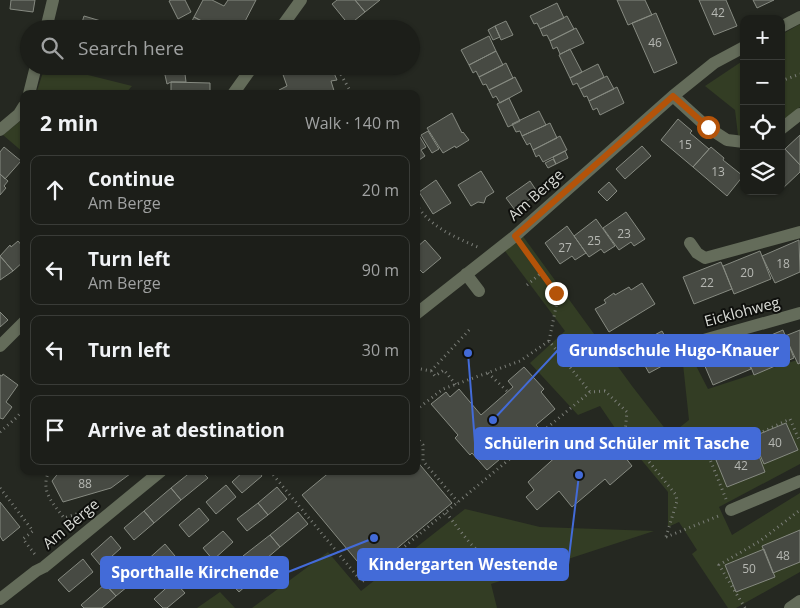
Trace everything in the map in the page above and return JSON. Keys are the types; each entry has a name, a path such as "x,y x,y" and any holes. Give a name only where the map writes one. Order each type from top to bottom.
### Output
{"street":[{"path":"48,20 53,0"},
{"path":"287,20 301,0"},
{"path":"785,25 800,17"},
{"name":"Am Berge","path":"420,311 515,236 673,96 714,63 740,49"},
{"path":"30,90 34,75"},
{"path":"236,90 247,75"},
{"path":"673,96 708,127 727,140 740,142"},
{"path":"0,130 20,112"},
{"path":"785,126 800,114"},
{"path":"690,243 697,253 705,258 800,232"},
{"path":"466,274 479,291"},
{"name":"Eicklohweg","path":"692,343 800,313"},
{"path":"0,346 20,326"},
{"name":"Am Berge","path":"0,599 36,570 44,566 156,475"},
{"path":"728,512 800,481"},
{"path":"790,608 800,602"}],"path":[{"path":"785,80 800,74"},
{"path":"341,75 350,90"},
{"path":"420,210 439,229 492,254"},
{"path":"420,407 443,389 520,362 549,341 557,302 556,293 515,236"},
{"path":"527,285 542,273"},
{"path":"431,370 471,328"},
{"path":"549,341 590,392"},
{"path":"420,369 431,370 436,376 444,370 456,385"},
{"path":"488,373 508,392"},
{"path":"273,475 362,582 590,392 605,391 627,412 625,432 676,495 677,501 666,537 728,512 709,457 790,419 800,442"},
{"path":"0,432 20,414"},
{"path":"597,453 625,432"},
{"path":"420,442 422,445 423,461 458,502"},
{"path":"48,475 45,482 48,495 64,518 101,506"},
{"path":"0,488 33,531 23,539 44,566"},
{"path":"745,608 719,565 760,541 800,510"},
{"path":"446,513 471,544 482,553 505,554 515,559 523,570 526,581"}],"green space":[{"path":"800,24 800,107 785,120 785,60 785,33"},
{"path":"740,63 740,135 738,135 735,110 705,86"},
{"path":"42,75 88,75 132,86 128,90 37,90"},
{"path":"20,121 20,150 3,135"},
{"path":"522,235 670,435 689,420 683,364 692,358 708,389 800,359 800,464 719,507 732,535 800,493 800,572 736,608 728,608 692,554 697,550 679,522 668,527 668,492 615,428 600,406 578,415 530,363 565,331 505,251"},
{"path":"465,509 540,527 654,531 491,584 497,608 252,608 328,552 361,591"},
{"path":"220,592 235,608 197,608"}],"building":[{"path":"11,0 35,0 33,12 10,9"},
{"path":"185,0 191,12 178,19 169,1"},
{"path":"203,0 212,0 224,6 228,0 256,0 246,20 200,20 194,17"},
{"path":"337,0 355,0 365,12 355,20 345,20 332,4"},
{"path":"355,0 380,0 365,12"},
{"path":"617,0 645,0 652,15 628,25"},
{"path":"699,0 726,0 737,26 714,35"},
{"path":"753,0 774,0 757,8"},
{"path":"557,3 564,18 540,29 537,23 534,24 530,16"},
{"path":"656,13 677,63 654,73 632,23"},
{"path":"84,16 98,20 83,20"},
{"path":"567,16 574,29 550,41 547,35 543,36 540,29"},
{"path":"506,21 513,35 501,40 495,26"},
{"path":"495,26 500,37 493,40 488,30"},
{"path":"576,28 584,43 560,54 557,47 553,49 550,41"},
{"path":"489,36 496,51 469,65 461,50"},
{"path":"570,49 582,72 570,78 559,55"},
{"path":"496,51 503,65 479,77 476,71 473,73 469,65"},
{"path":"506,63 513,78 489,90 486,84 483,85 479,77"},
{"path":"598,64 604,77 580,89 577,83 573,85 570,78"},
{"path":"165,75 185,75 186,82 171,82 167,84"},
{"path":"283,75 335,75 337,80 331,81 334,90 279,90 287,86"},
{"path":"607,76 614,89 589,101 587,96 584,97 580,89"},
{"path":"515,77 522,91 500,103 496,96 493,98 489,90"},
{"path":"171,82 210,83 210,90 171,90"},
{"path":"617,87 624,103 600,115 597,108 593,110 589,101"},
{"path":"509,98 520,121 508,127 497,104"},
{"path":"539,111 546,125 522,136 520,131 516,132 512,124"},
{"path":"452,113 462,133 469,140 443,153 427,128"},
{"path":"678,119 692,131 690,133 709,149 693,167 661,140"},
{"path":"550,123 557,138 533,150 530,143 527,145 522,136"},
{"path":"428,131 439,149 432,153 421,135"},
{"path":"800,135 800,165 785,149"},
{"path":"560,136 567,150 543,162 539,155 536,157 533,150"},
{"path":"420,137 426,147 421,150 425,156 420,159"},
{"path":"642,146 651,156 625,179 616,169"},
{"path":"4,147 20,160 5,179 0,174 0,152"},
{"path":"711,147 740,174 740,180 727,196 693,167"},
{"path":"785,149 800,165 800,172 785,186"},
{"path":"565,151 568,158 556,164 553,157"},
{"path":"553,159 556,164 548,168 545,163"},
{"path":"481,171 494,192 486,197 484,203 478,202 471,206 458,185"},
{"path":"0,174 8,181 4,186 6,188 0,195"},
{"path":"436,180 451,203 433,214 420,191"},
{"path":"530,181 538,193 515,210 506,198"},
{"path":"609,182 617,191 607,201 598,192"},
{"path":"626,212 645,239 634,246 631,242 619,250 603,228"},
{"path":"596,219 615,246 604,253 601,249 589,257 574,236"},
{"path":"567,226 586,253 575,260 572,256 560,264 545,243"},
{"path":"425,240 441,258 423,273 420,270 420,244"},
{"path":"799,240 800,272 775,283 762,256"},
{"path":"18,241 20,243 20,265 13,271 0,256 10,245 11,247"},
{"path":"760,251 771,279 734,294 723,266"},
{"path":"0,256 13,271 0,280"},
{"path":"721,262 732,289 694,304 683,277"},
{"path":"642,283 655,304 609,332 595,309 606,303 604,300 614,293 615,295 629,287 631,290"},
{"path":"0,312 8,320 0,327"},
{"path":"783,330 794,358 754,375 743,347"},
{"path":"800,330 800,363 798,364 785,336"},
{"path":"662,331 677,358 649,373 634,346"},
{"path":"739,341 751,369 713,385 701,357"},
{"path":"524,367 544,389 541,392 555,409 536,425 538,427 487,470 455,438 458,435 431,404 446,392 450,397 459,389 481,415 513,387 508,381"},
{"path":"3,374 18,385 6,402 12,407 3,419 0,418 0,375 2,376"},
{"path":"786,423 798,450 764,464 752,437"},
{"path":"582,434 600,456 606,451 613,460 621,452 632,466 610,485 605,479 572,507 559,491 537,510 526,497 534,490 528,482 560,453 562,455 568,450 566,447"},
{"path":"755,445 765,472 727,487 716,460"},
{"path":"420,465 452,503 367,573 302,495 326,475 420,475"},
{"path":"57,475 129,475 111,488 63,502 52,481"},
{"path":"187,475 205,475 208,478 181,500 171,488"},
{"path":"240,475 262,476 242,493 232,482"},
{"path":"226,485 236,497 216,514 206,502"},
{"path":"277,487 287,499 268,515 258,503"},
{"path":"171,488 181,500 154,523 144,511"},
{"path":"0,502 20,527 3,541 0,536"},
{"path":"258,503 268,515 247,531 237,519"},
{"path":"199,508 209,520 189,537 179,525"},
{"path":"144,511 154,523 134,540 124,528"},
{"path":"298,512 308,524 280,547 270,535"},
{"path":"800,530 800,562 773,573 762,546"},
{"path":"223,531 233,542 213,560 203,548"},
{"path":"270,535 280,547 254,569 243,556"},
{"path":"111,536 121,548 101,566 91,554"},
{"path":"165,544 175,556 155,573 145,562"},
{"path":"764,549 775,577 736,592 725,565"},
{"path":"83,559 93,572 69,592 58,580"},
{"path":"133,562 144,573 116,596 105,584"},
{"path":"248,563 259,574 239,592 228,580"},
{"path":"174,581 185,593 167,608 163,608 154,599"},
{"path":"105,584 116,596 102,608 84,608 81,605"}],"place":[{"name":"Schülerin und Schüler mit Tasche","path":"468,353"},
{"name":"Grundschule Hugo-Knauer","path":"493,420"},
{"name":"Kindergarten Westende","path":"579,475"},
{"name":"Sporthalle Kirchende","path":"374,538"}],"route":[{"path":"556,293 515,236 673,96 708,127"}]}
